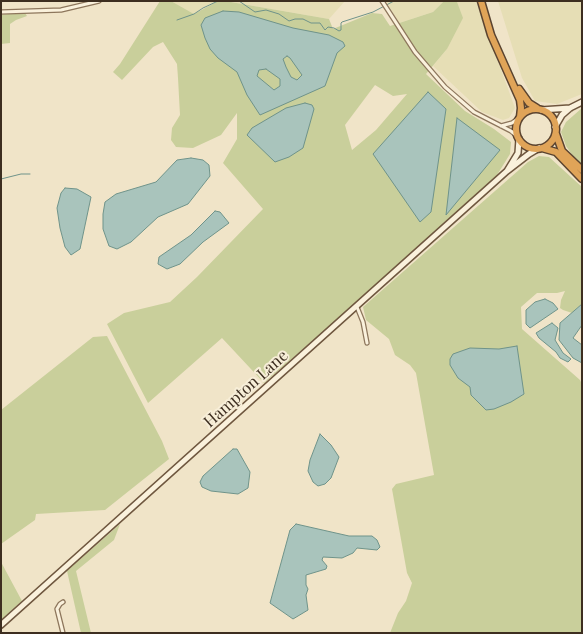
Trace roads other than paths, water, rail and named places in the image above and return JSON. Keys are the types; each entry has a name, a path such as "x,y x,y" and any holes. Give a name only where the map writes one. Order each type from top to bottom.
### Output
{"highway":[{"path":"481,1 491,35 520,100 520,117 516,125 518,138 529,148 540,148 556,152 582,179"},
{"path":"507,71 526,100 551,116 562,151 582,170"},
{"path":"520,117 528,110 540,109"},
{"path":"540,148 551,141 555,130"}],"main road":[{"path":"555,130 560,117 570,108 582,102"},
{"path":"540,109 570,108"},
{"name":"Hampton Lane","path":"507,171 518,153 518,138"},
{"name":"Hampton Lane","path":"1,625 507,171 540,148"}],"street":[{"path":"1,12 61,10 99,1"},
{"path":"382,1 415,52 441,83 474,112 518,138"},
{"path":"500,126 512,123 520,117"},
{"path":"357,307 363,322 367,343"},
{"path":"63,602 56,605 64,633"}],"water":[{"path":"223,11 239,12 293,28 329,35 343,42 345,46 337,53 325,86 260,115 247,95 237,72 218,58 210,49 201,25 205,18","holes":["287,56 302,75 297,80 291,77 286,67 283,59","266,69 280,79 280,86 274,90 257,76 259,70"]},
{"path":"428,92 446,109 431,212 420,222 373,154"},
{"path":"305,103 312,105 314,109 303,148 289,157 275,162 247,135 252,128 286,108"},
{"path":"457,118 500,150 446,215"},
{"path":"191,158 203,160 209,165 210,176 188,204 158,217 131,242 117,249 109,246 103,229 105,202 116,194 156,182 177,160"},
{"path":"65,188 77,189 91,197 80,249 71,255 65,247 57,208 61,193"},
{"path":"215,211 220,212 229,223 203,242 180,264 167,269 158,264 159,257 191,235"},
{"path":"545,299 553,303 558,309 530,328 526,324 526,310 535,302"},
{"path":"582,304 582,325 573,338 582,345 582,363 573,358 559,340 560,323"},
{"path":"552,323 558,328 555,340 563,353 571,359 568,362 560,358 536,333"},
{"path":"517,346 524,394 511,402 486,410 471,395 470,387 458,378 450,365 450,359 453,354 470,348 499,349"},
{"path":"320,434 339,457 331,478 325,484 318,486 313,482 308,471"},
{"path":"233,449 237,449 250,472 248,488 238,494 211,491 202,487 200,482 203,476"},
{"path":"296,524 349,536 372,536 377,540 380,547 377,550 357,548 353,553 342,558 323,557 322,560 327,566 326,569 306,575 308,610 293,619 270,603 290,530"}],"waterway":[{"path":"177,20 194,14 218,1"},
{"path":"239,1 255,12 266,10 279,14 289,21 303,19 311,23 320,23 325,30 328,27 339,31 341,30 342,22 373,12 394,1"},
{"path":"1,179 21,174 30,174"}]}
